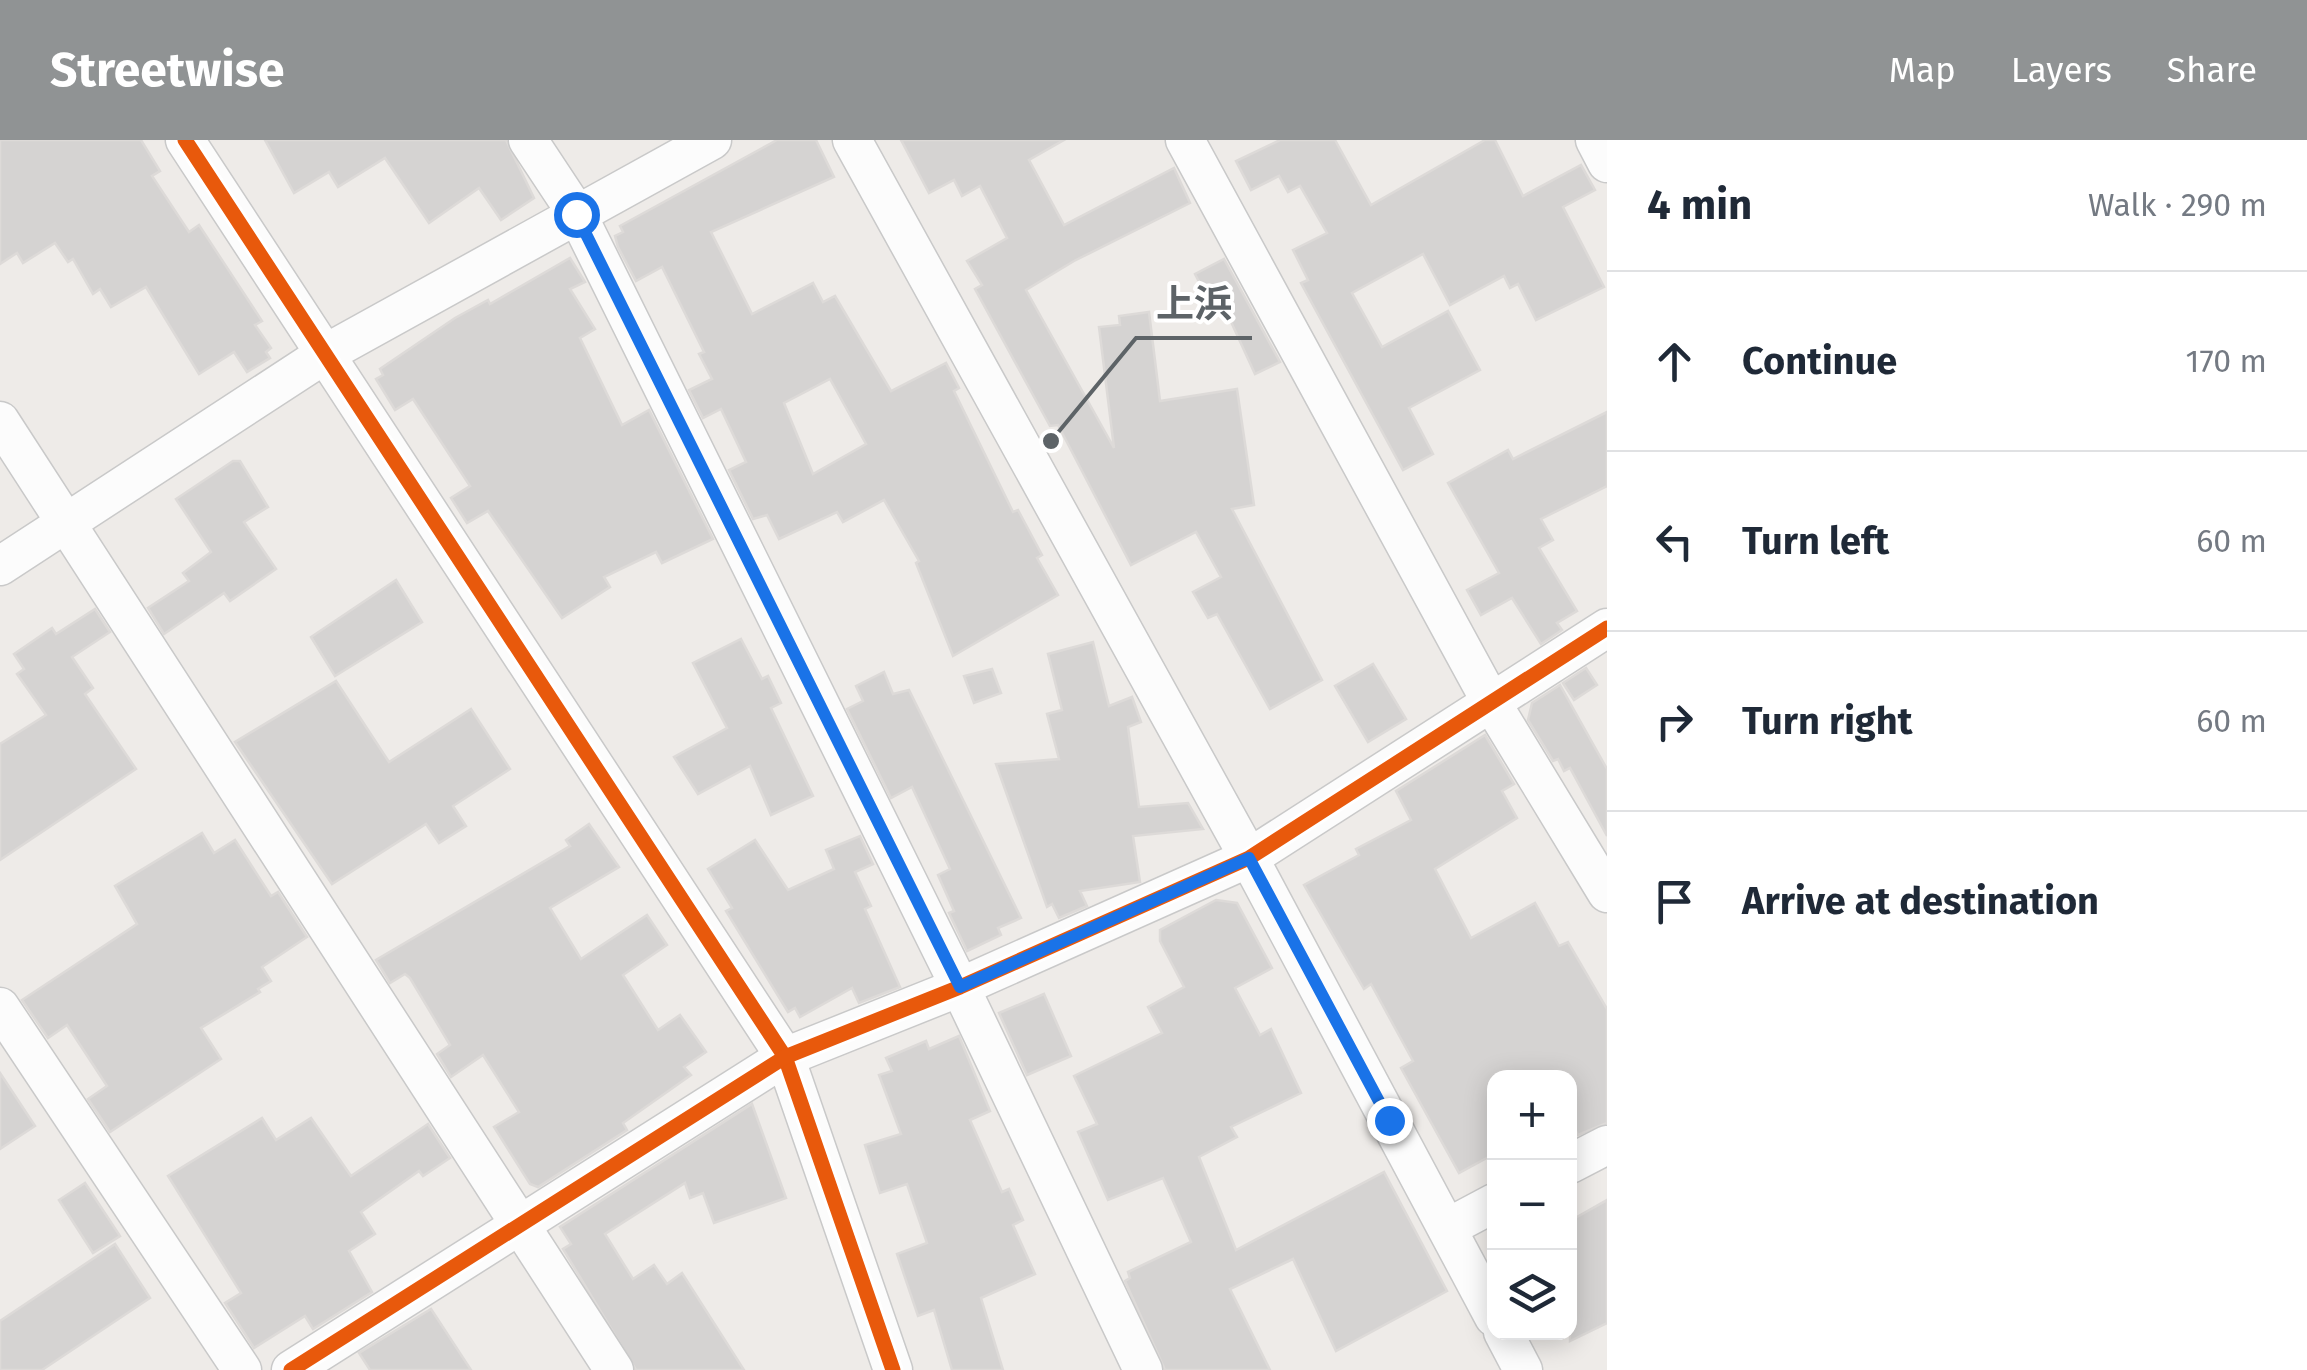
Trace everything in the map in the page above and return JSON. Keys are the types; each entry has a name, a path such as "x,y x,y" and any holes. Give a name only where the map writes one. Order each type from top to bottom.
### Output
{"street":[{"path":"185,140 785,1058 893,1370"},
{"path":"528,140 576,214 960,987 1143,1370"},
{"path":"0,566 325,354 712,140"},
{"path":"852,140 1249,858 1487,1304"},
{"path":"1185,140 1491,702 1607,893"},
{"path":"1595,140 1607,163"},
{"path":"0,421 614,1370"},
{"path":"290,1370 785,1058 960,987 1249,858 1607,628"},
{"path":"0,1007 242,1370"},
{"path":"1577,1160 1607,1145"},
{"path":"1447,1228 1487,1208"},
{"path":"1506,1340 1522,1370"}],"building":[{"path":"0,140 141,140 160,171 152,176 189,232 199,225 262,321 255,325 271,348 266,352 270,358 247,372 234,352 199,374 146,287 111,307 100,289 93,294 73,259 68,262 55,243 23,263 17,253 0,264"},
{"path":"265,140 506,140 534,198 501,220 479,188 429,223 385,158 338,187 329,172 294,193"},
{"path":"777,140 816,140 834,177 711,232 752,314 813,283 823,302 835,296 891,391 946,363 959,388 954,391 1013,512 1018,510 1042,555 1037,558 1058,595 953,656 916,563 919,561 884,500 843,522 837,512 779,539 767,515 753,519 729,470 746,462 721,409 703,418 689,390 712,379 699,354 704,352 662,267 636,281 618,247 615,236 623,232 620,226","holes":["830,379 866,444 813,474 784,403"]},
{"path":"901,140 1064,140 1029,160 1064,225 1174,168 1190,203 1074,261 1026,290 1114,448 1099,327 1120,325 1119,316 1149,312 1160,401 1237,389 1254,505 1232,509 1322,680 1270,709 1217,614 1208,618 1193,592 1221,577 1196,532 1131,565 1058,425 1050,426 975,289 982,285 967,261 1007,238 980,186 962,196 954,180 929,193"},
{"path":"1280,140 1335,140 1371,205 1485,140 1495,140 1523,196 1581,165 1595,190 1563,207 1604,287 1536,320 1518,284 1510,288 1504,276 1450,305 1423,254 1352,293 1382,347 1448,311 1480,370 1409,408 1433,454 1403,470 1301,283 1308,280 1293,250 1327,233 1300,186 1288,192 1279,176 1251,190 1236,161"},
{"path":"570,258 585,282 570,289 595,329 580,338 622,425 649,410 713,539 662,563 656,552 604,577 610,587 562,618 488,511 467,523 451,498 470,486 413,399 395,410 376,379 383,375 380,369 455,318 488,300 490,304"},
{"path":"1224,259 1280,362 1255,374 1221,300 1211,305 1195,274"},
{"path":"1607,412 1607,486 1541,519 1553,540 1539,548 1577,611 1557,623 1562,630 1541,644 1512,598 1481,615 1467,590 1499,573 1448,483 1508,450 1513,459"},
{"path":"233,461 240,461 268,507 244,522 276,569 230,601 224,593 164,634 148,608 189,581 183,573 211,552 176,499"},
{"path":"396,580 422,622 335,676 311,637"},
{"path":"95,609 110,632 72,657 93,688 85,694 136,769 0,860 0,744 46,715 17,674 24,669 14,654 52,628 56,634"},
{"path":"741,639 762,679 768,676 781,703 771,708 813,796 771,815 750,766 698,794 674,757 727,728 693,663"},
{"path":"1093,642 1109,706 1132,697 1141,722 1128,727 1139,807 1188,803 1203,829 1133,836 1140,882 1080,891 1087,906 1059,918 1052,904 1047,907 996,764 1059,759 1047,714 1062,710 1048,654"},
{"path":"1373,664 1406,719 1368,742 1335,686"},
{"path":"1586,668 1597,685 1574,700 1563,683"},
{"path":"992,669 1001,693 974,703 964,676"},
{"path":"884,672 893,694 909,690 1021,918 998,928 1001,935 967,951 949,913 954,911 938,875 950,869 912,787 891,798 847,709 863,701 856,686"},
{"path":"336,681 389,762 471,709 510,769 453,806 466,826 439,843 426,824 332,884 235,742"},
{"path":"1560,685 1607,769 1607,836 1570,768 1564,771 1558,759 1553,761 1528,720 1532,703"},
{"path":"1485,735 1514,784 1502,791 1517,818 1435,869 1471,938 1535,903 1559,946 1568,942 1607,1009 1607,1123 1578,1135 1577,1070 1487,1070 1487,1158 1459,1173 1401,1068 1413,1061 1371,984 1364,989 1304,885 1359,855 1356,849 1411,820 1396,791"},
{"path":"589,824 619,867 550,908 581,959 647,915 667,945 623,975 658,1030 680,1015 706,1052 684,1067 691,1075 623,1123 627,1130 538,1187 530,1184 494,1127 519,1112 483,1055 451,1077 437,1054 450,1045 410,978 405,974 390,983 376,960 570,846 566,840"},
{"path":"202,833 214,853 235,840 271,896 278,892 307,937 262,967 271,981 258,989 260,992 201,1028 221,1059 110,1132 88,1099 107,1086 67,1025 48,1038 22,1000 137,924 115,886"},
{"path":"860,836 873,864 855,872 871,906 865,909 900,987 859,1003 852,988 800,1017 795,1008 788,1012 726,911 732,908 708,869 755,840 788,890 834,869 826,850"},
{"path":"1216,900 1237,903 1272,968 1235,988 1260,1035 1271,1029 1301,1093 1231,1127 1237,1137 1199,1157 1236,1250 1384,1172 1447,1291 1336,1351 1293,1259 1230,1289 1270,1370 1165,1370 1125,1281 1130,1278 1128,1272 1191,1242 1163,1178 1108,1200 1078,1132 1097,1124 1074,1076 1162,1033 1148,1007 1184,987 1160,941 1160,930"},
{"path":"1044,994 1071,1056 1027,1075 999,1013"},
{"path":"959,1036 990,1111 970,1120 1002,1192 1009,1189 1023,1220 1013,1225 1035,1274 981,1298 1003,1370 952,1370 934,1310 918,1316 897,1254 927,1243 907,1184 880,1193 865,1145 901,1134 879,1075 892,1071 886,1058 926,1041 929,1049"},
{"path":"0,1073 35,1126 0,1149"},
{"path":"752,1104 786,1198 714,1223 703,1193 690,1198 685,1183 605,1234 633,1279 654,1265 667,1284 682,1273 744,1370 636,1370 563,1249 571,1244 560,1227"},
{"path":"262,1118 276,1140 311,1118 351,1176 428,1124 450,1158 423,1176 419,1171 361,1212 375,1234 349,1251 372,1292 313,1329 305,1316 254,1348 225,1303 241,1293 168,1176"},
{"path":"85,1183 120,1236 93,1253 59,1200"},
{"path":"1607,1200 1607,1323 1577,1338 1577,1250 1577,1217"},
{"path":"115,1244 150,1298 42,1370 0,1370 0,1321"},
{"path":"431,1309 471,1370 370,1370 359,1353"}],"cycle path":[{"path":"185,140 785,1057 893,1370"},
{"path":"291,1370 785,1057 960,987 1249,858 1607,628"}],"place":[{"name":"上浜","path":"1051,441"}],"route":[{"path":"576,214 960,987 1249,858 1389,1120"}]}
